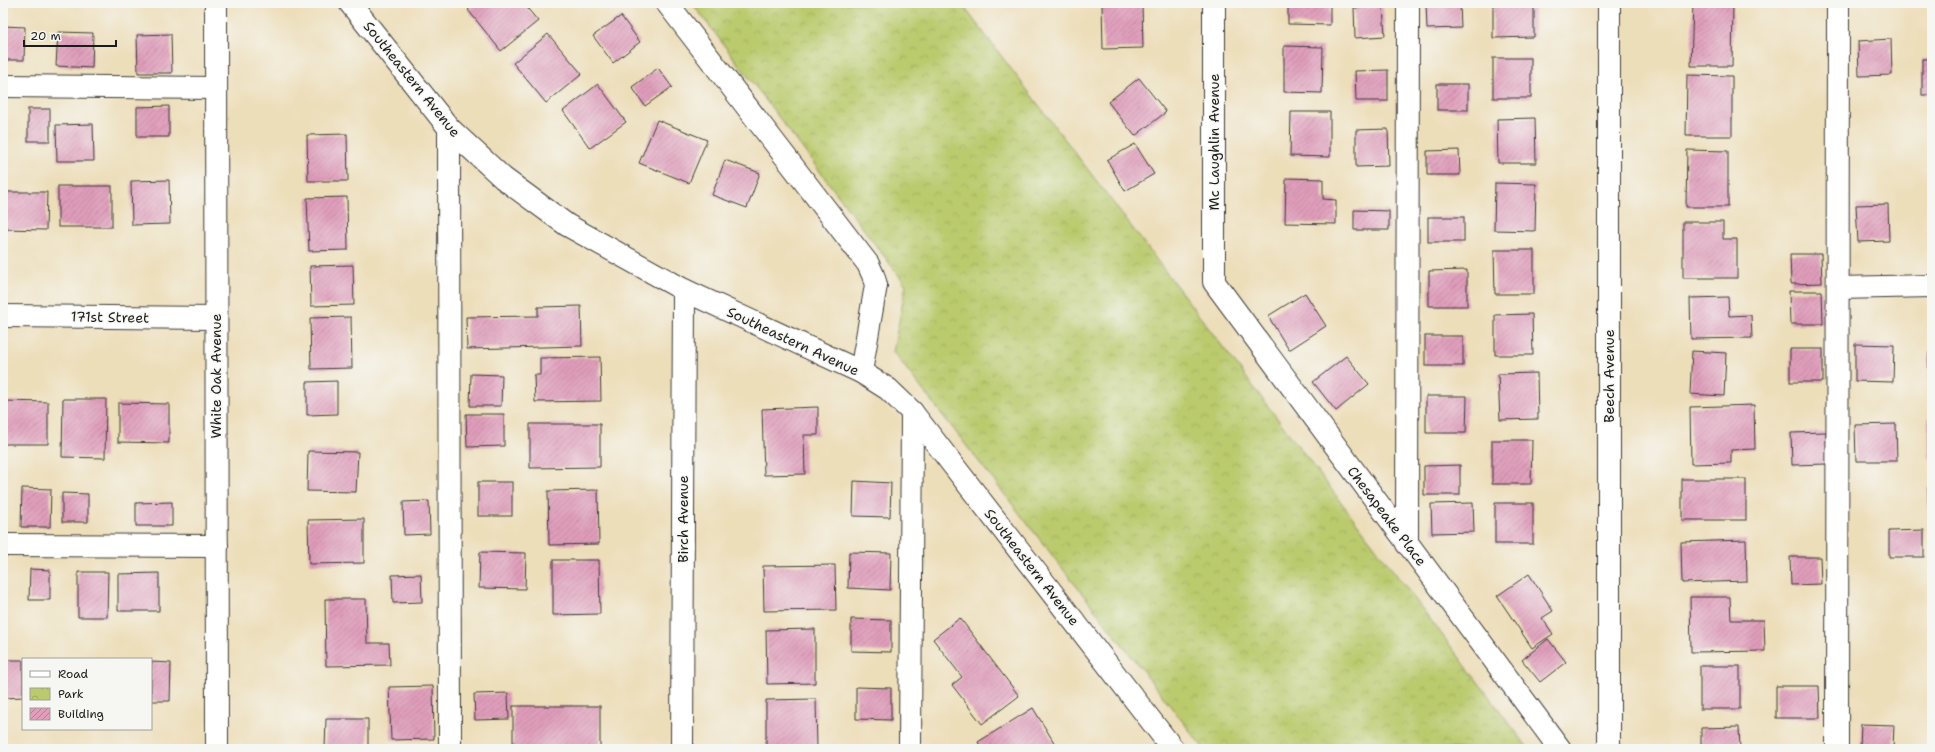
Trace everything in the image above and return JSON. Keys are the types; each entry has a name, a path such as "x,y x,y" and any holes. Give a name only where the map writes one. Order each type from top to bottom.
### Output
{"street":[{"name":"White Oak Avenue","path":"216,3 217,749"},
{"name":"Southeastern Avenue","path":"350,3 449,128 503,178 567,225 684,290 861,372 888,389 912,412 1173,749"},
{"path":"667,3 868,264 876,286 861,372"},
{"name":"Mc Laughlin Avenue","path":"1214,3 1214,282"},
{"path":"1407,544 1408,3"},
{"name":"Beech Avenue","path":"1609,3 1609,749"},
{"path":"1837,749 1838,3"},
{"path":"3,86 216,88"},
{"path":"449,128 450,749"},
{"name":"Chesapeake Place","path":"1214,282 1560,749"},
{"path":"1838,288 1932,286"},
{"name":"Birch Avenue","path":"682,749 684,290"},
{"name":"171st Street","path":"3,316 216,318"},
{"path":"910,749 912,412"},
{"path":"3,545 217,546"}],"green space":[{"path":"692,3 961,3 1529,749 1204,749 893,352 906,285"}],"building":[{"path":"477,3 523,3 538,21 501,51 468,10"},
{"path":"1142,3 1143,48 1103,49 1102,4"},
{"path":"1288,3 1330,3 1330,25 1288,24"},
{"path":"1426,3 1460,3 1461,28 1427,29"},
{"path":"1493,3 1534,3 1534,37 1493,38"},
{"path":"1693,3 1733,3 1732,66 1691,66"},
{"path":"1383,7 1385,36 1355,38 1354,8"},
{"path":"621,16 640,42 613,63 593,36"},
{"path":"3,26 25,27 24,60 3,60"},
{"path":"58,32 93,33 92,68 56,66"},
{"path":"171,34 172,73 138,73 137,35"},
{"path":"548,34 582,74 546,103 513,63"},
{"path":"1891,39 1892,75 1859,76 1858,41"},
{"path":"1284,46 1323,47 1322,93 1284,92"},
{"path":"1493,58 1531,58 1531,98 1493,98"},
{"path":"1922,59 1932,59 1932,95 1922,95"},
{"path":"658,68 672,87 645,106 632,87"},
{"path":"1388,70 1388,101 1356,101 1355,71"},
{"path":"1687,75 1732,76 1732,136 1686,136"},
{"path":"1139,78 1166,112 1135,136 1108,102"},
{"path":"598,84 626,122 590,148 563,111"},
{"path":"1437,84 1468,84 1468,110 1437,110"},
{"path":"169,106 169,137 137,137 137,107"},
{"path":"28,109 50,109 50,141 28,141"},
{"path":"1291,112 1330,112 1330,157 1290,156"},
{"path":"1535,118 1536,163 1498,163 1497,119"},
{"path":"657,120 707,140 689,183 639,163"},
{"path":"93,124 94,161 57,161 56,125"},
{"path":"1388,129 1389,166 1356,167 1356,130"},
{"path":"347,134 348,181 308,181 307,135"},
{"path":"1135,144 1154,174 1125,191 1107,160"},
{"path":"1459,150 1460,175 1427,175 1427,151"},
{"path":"1687,150 1728,151 1728,207 1686,207"},
{"path":"725,160 760,173 747,208 712,195"},
{"path":"1286,178 1323,179 1323,199 1336,200 1336,224 1285,223"},
{"path":"169,180 170,224 132,225 131,181"},
{"path":"1495,183 1536,184 1535,231 1494,230"},
{"path":"58,186 112,186 112,227 58,227"},
{"path":"3,192 47,192 46,230 3,229"},
{"path":"347,197 348,250 309,251 307,198"},
{"path":"1888,204 1889,241 1858,242 1856,205"},
{"path":"1354,210 1389,211 1389,230 1354,230"},
{"path":"1428,217 1464,217 1464,242 1428,242"},
{"path":"1683,222 1723,222 1723,239 1737,239 1737,278 1683,278"},
{"path":"1494,250 1534,250 1534,294 1495,294"},
{"path":"1790,254 1821,254 1822,283 1791,284"},
{"path":"353,265 354,305 311,306 310,266"},
{"path":"1467,270 1467,306 1429,306 1429,271"},
{"path":"1789,291 1822,291 1823,324 1790,324"},
{"path":"1305,293 1326,326 1289,350 1268,316"},
{"path":"1728,297 1729,316 1751,315 1752,338 1691,339 1690,298"},
{"path":"581,306 582,346 467,349 466,317 538,316 538,307"},
{"path":"1532,314 1533,355 1495,355 1495,315"},
{"path":"351,317 352,368 311,369 310,318"},
{"path":"1425,336 1463,336 1463,366 1425,366"},
{"path":"1855,344 1894,345 1893,382 1855,381"},
{"path":"1790,349 1823,349 1823,382 1790,382"},
{"path":"1692,351 1726,353 1724,396 1690,394"},
{"path":"1929,352 1932,352 1932,392 1928,392"},
{"path":"1346,356 1369,384 1336,411 1313,382"},
{"path":"600,357 601,401 535,402 534,375 540,375 540,358"},
{"path":"1537,373 1538,419 1500,420 1498,374"},
{"path":"471,374 502,375 501,406 470,406"},
{"path":"337,381 337,414 307,415 307,382"},
{"path":"1426,396 1467,396 1466,433 1426,433"},
{"path":"63,399 106,399 105,458 62,457"},
{"path":"3,401 48,402 48,444 3,444"},
{"path":"118,403 169,404 169,443 118,442"},
{"path":"1754,405 1755,449 1731,450 1731,463 1691,464 1690,407"},
{"path":"818,407 818,435 804,435 805,474 764,475 762,409"},
{"path":"466,414 504,414 504,446 467,447"},
{"path":"1928,418 1932,418 1932,458 1929,458"},
{"path":"530,424 600,424 600,467 530,468"},
{"path":"1896,424 1897,461 1856,461 1855,425"},
{"path":"1826,432 1827,464 1792,465 1791,433"},
{"path":"1492,440 1532,440 1531,484 1492,484"},
{"path":"308,451 358,452 356,492 307,491"},
{"path":"1460,465 1460,495 1424,495 1424,466"},
{"path":"1682,479 1746,479 1746,520 1682,520"},
{"path":"854,481 891,483 890,517 853,516"},
{"path":"478,482 512,482 512,516 478,516"},
{"path":"1928,487 1932,487 1932,523 1929,523"},
{"path":"22,488 51,489 50,527 21,527"},
{"path":"598,490 599,544 549,545 548,491"},
{"path":"62,493 88,494 88,522 62,522"},
{"path":"429,501 430,534 404,535 403,502"},
{"path":"172,502 172,526 136,526 136,503"},
{"path":"1473,503 1474,532 1432,533 1431,504"},
{"path":"1495,503 1533,503 1533,544 1495,544"},
{"path":"364,519 364,563 309,564 308,520"},
{"path":"1924,530 1924,557 1889,557 1889,531"},
{"path":"1746,540 1747,581 1682,583 1681,542"},
{"path":"480,552 526,553 525,589 479,588"},
{"path":"849,552 891,553 890,590 848,588"},
{"path":"1790,557 1820,557 1821,584 1791,585"},
{"path":"553,560 599,560 600,614 553,615"},
{"path":"835,565 836,610 764,611 763,566"},
{"path":"30,569 50,570 50,600 29,600"},
{"path":"78,572 108,572 107,617 78,617"},
{"path":"159,573 159,611 118,611 118,574"},
{"path":"421,574 422,602 393,603 392,575"},
{"path":"1529,574 1553,611 1542,618 1553,634 1532,648 1497,596"},
{"path":"1690,597 1730,597 1731,620 1764,620 1765,651 1691,652"},
{"path":"325,599 366,599 367,643 389,643 390,665 326,666"},
{"path":"960,618 1019,696 982,724 952,685 962,677 933,639"},
{"path":"851,619 891,620 891,652 851,651"},
{"path":"815,629 815,683 767,684 766,630"},
{"path":"1548,639 1566,662 1540,682 1522,660"},
{"path":"4,660 22,660 22,697 5,698"},
{"path":"152,662 171,663 170,701 152,701"},
{"path":"1700,666 1740,666 1740,709 1700,709"},
{"path":"433,686 434,739 391,740 389,687"},
{"path":"1776,686 1819,686 1820,718 1776,718"},
{"path":"856,687 891,688 891,720 856,719"},
{"path":"508,693 509,719 475,720 474,694"},
{"path":"816,699 817,749 766,749 766,700"},
{"path":"513,706 600,706 600,749 513,749"},
{"path":"1033,708 1058,749 982,749 978,742"},
{"path":"326,719 368,719 368,749 325,749"},
{"path":"1861,724 1894,725 1893,749 1860,749"},
{"path":"1739,727 1740,749 1701,749 1701,728"}]}
